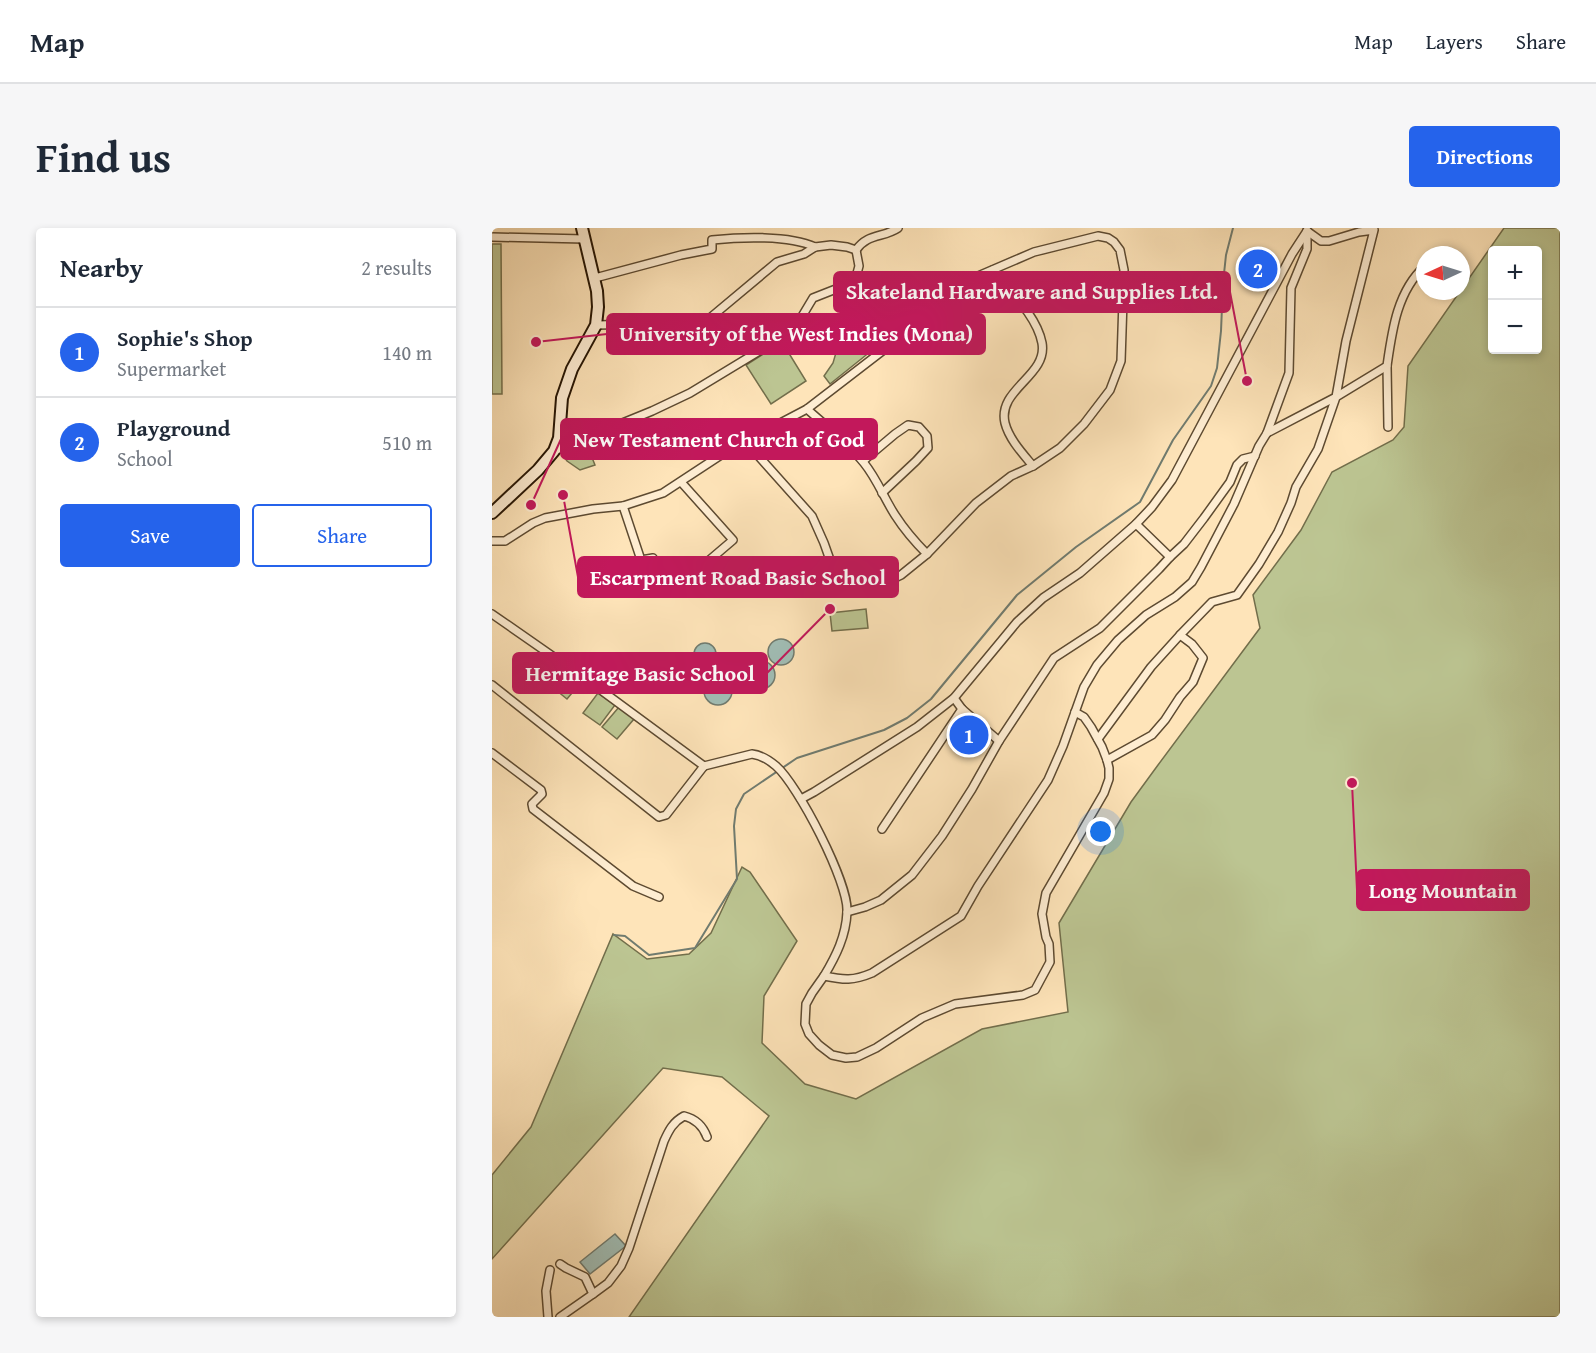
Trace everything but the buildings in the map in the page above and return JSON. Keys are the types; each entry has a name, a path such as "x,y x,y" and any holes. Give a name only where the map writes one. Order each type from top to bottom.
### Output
{"street":[{"path":"554,451 690,393 779,339 801,318 813,298 842,287 856,277 859,266 856,250 862,242 898,228"},
{"path":"1098,739 1151,667 1180,634 1212,602 1237,595 1278,532 1296,486 1318,449 1336,397 1346,342 1375,229 1321,241 1308,229"},
{"path":"824,976 841,980 856,980 872,973 961,916 978,886 1048,780 1084,687 1097,665 1118,639 1146,615 1175,597 1192,582 1234,504 1267,433 1289,373 1291,288 1307,249 1308,229"},
{"path":"801,799 917,727 954,698 1017,622 1043,598 1080,573 1152,507 1172,480 1292,254 1308,229"},
{"path":"492,237 584,233 595,278 598,307 596,325 572,369 562,398 559,438 554,451 538,470 492,513"},
{"path":"492,541 505,541 545,518 623,506 663,494 727,451 807,409 978,276 1034,252 1084,238 1098,236 1108,238 1120,250 1124,270 1121,361 1110,390 1084,424 1060,448 1033,466 1011,476 976,503 927,554 901,575 872,590 855,591 844,586 835,574 812,516 746,442"},
{"path":"595,278 712,249 712,240 736,238 789,240 806,242 815,247"},
{"path":"596,325 704,323 777,262 804,254 815,247 831,245 856,250"},
{"path":"993,270 1032,318 1042,342 1043,353 1036,367 1009,399 1004,412 1005,425 1013,440 1033,466"},
{"path":"1388,427 1387,366 1392,334 1403,294 1416,275"},
{"path":"1267,433 1336,397 1387,366"},
{"path":"807,409 863,461 900,523 927,554"},
{"path":"863,461 908,425 919,427 927,436 928,448 882,493"},
{"path":"847,912 881,900 912,876 942,836 999,741 1054,657 1100,628 1160,569 1184,544 1204,518 1230,482 1237,465 1243,459 1255,456"},
{"path":"681,482 733,540 706,563"},
{"path":"623,506 641,560 653,558"},
{"path":"1136,524 1170,557"},
{"path":"492,614 704,766"},
{"path":"1107,760 1152,735 1193,682 1203,658 1180,634"},
{"path":"492,685 659,817 666,815 704,766 752,754 759,755 779,769 801,799 837,869 846,896 847,912 842,943 806,1004 805,1024 809,1034 819,1045 832,1055 846,1058 857,1057 876,1048 922,1018 955,1004 1023,995 1035,990 1050,962 1049,944 1042,914 1046,893 1104,793 1109,779 1107,760 1098,739 1084,717 1076,712"},
{"path":"954,698 962,709 999,741"},
{"path":"882,829 962,709"},
{"path":"492,753 541,790 542,794 532,804 533,809 633,886 659,897"},
{"path":"560,1317 608,1282 621,1266 670,1127 684,1116 704,1128 707,1137"},
{"path":"560,1264 585,1276 593,1294"},
{"path":"548,1317 546,1291 550,1270"}],"green space":[{"path":"1504,228 1560,228 1560,1317 629,1317 769,1116 722,1077 663,1068 492,1259 492,1175 531,1127 613,934 647,959 689,954 711,933 742,867 750,872 797,941 764,996 762,1043 805,1084 856,1099 982,1029 1068,1012 1059,923 1131,802 1260,628 1253,595 1301,530 1332,472 1393,440 1404,427 1408,366 1454,300 1470,300 1470,277 1488,251 1488,354 1542,354 1542,246 1491,246"},
{"path":"492,244 501,244 502,394 492,394"},
{"path":"920,299 927,308 830,384 824,376 833,363 845,322 858,315 882,311"},
{"path":"782,342 806,381 771,404 746,365"},
{"path":"584,438 595,465 580,470 567,461 559,450"},
{"path":"866,609 868,628 832,631 830,613"},
{"path":"560,664 582,681 567,699 546,682"},
{"path":"598,693 615,705 600,725 583,713"},
{"path":"619,707 634,719 617,739 602,727"}],"water":[{"path":"781,639 790,643 794,652 790,661 781,665 772,661 768,652 772,643"},
{"path":"705,643 713,646 716,654 713,662 705,665 697,662 694,654 697,646"},
{"path":"761,661 771,665 775,675 771,685 761,689 751,685 747,675 751,665"},
{"path":"718,677 728,681 732,691 728,701 718,705 708,701 704,691 708,681"},
{"path":"615,1234 626,1246 590,1274 580,1262"}],"waterway":[{"path":"614,935 625,936 649,955 695,948 737,879 734,826 736,809 744,794 797,758 884,730 907,718 931,699 1017,595 1076,547 1140,502 1173,440 1211,386 1217,368 1226,255 1233,228"}],"place":[{"name":"Playground","path":"1258,269"},
{"name":"University of the West Indies (Mona)","path":"536,342"},
{"name":"Skateland Hardware and Supplies Ltd.","path":"1247,381"},
{"name":"Escarpment Road Basic School","path":"563,495"},
{"name":"New Testament Church of God","path":"531,505"},
{"name":"Hermitage Basic School","path":"830,609"},
{"name":"Sophie's Shop","path":"969,735"},
{"name":"Long Mountain","path":"1352,783"}]}
